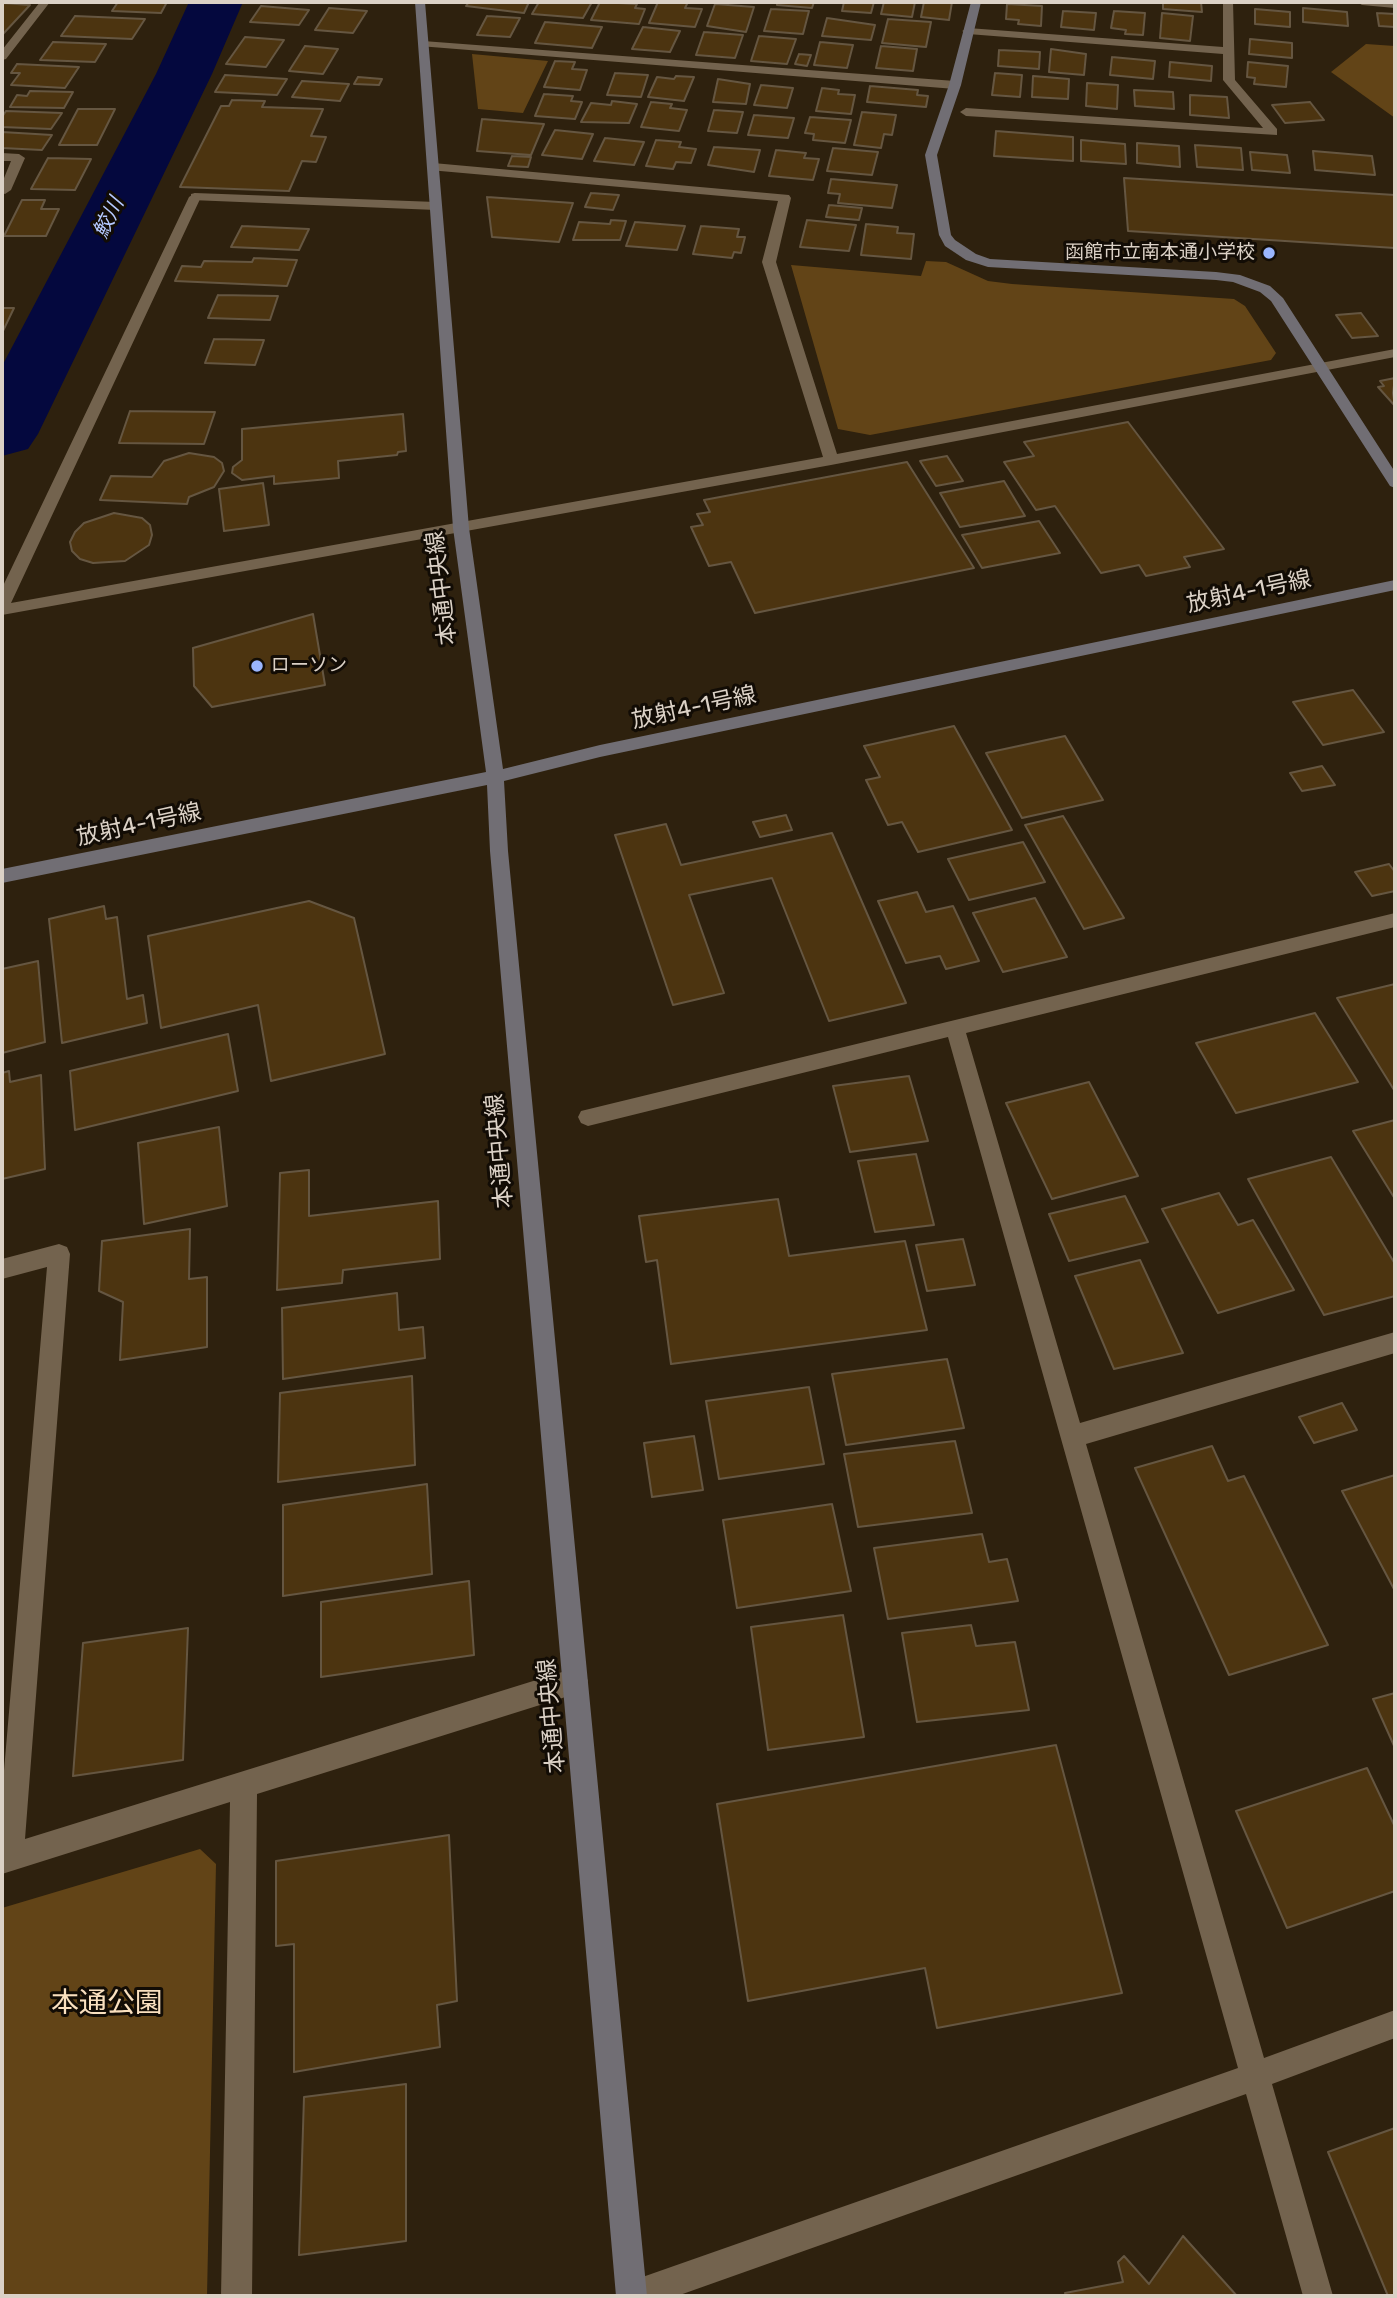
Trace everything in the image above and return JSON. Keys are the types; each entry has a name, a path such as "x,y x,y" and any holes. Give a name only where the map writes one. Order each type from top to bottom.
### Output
{"street":[{"path":"2,57 45,2"},
{"name":"本通中央線","path":"420,2 460,528 495,777 499,851 634,2296"},
{"path":"976,2 955,85 931,155 945,235 960,251 988,263 1216,276 1251,282 1276,298 1395,483"},
{"path":"966,112 1273,132 1229,80 1228,2"},
{"path":"1362,2 1395,5"},
{"path":"968,31 1229,51"},
{"path":"423,44 955,85"},
{"path":"2,157 19,158 5,190"},
{"path":"433,167 785,198 769,262 831,460"},
{"path":"2,604 195,197 436,206"},
{"path":"2,610 831,460 1395,353"},
{"name":"放射4-1号線","path":"2,877 495,777 600,751 1395,585"},
{"path":"588,1117 1395,920"},
{"path":"955,1028 1318,2296"},
{"path":"2,1269 59,1254 6,1858 575,1681"},
{"path":"1072,1437 1395,1342"},
{"path":"237,2296 244,1784"},
{"path":"634,2296 1254,2077 1395,2024"}],"green space":[{"path":"1366,44 1395,46 1395,118 1331,72"},
{"path":"472,54 548,61 523,113 478,109"},
{"path":"926,261 946,262 988,281 1012,284 1234,299 1245,306 1276,353 1271,360 870,435 838,429 791,265 921,276"},
{"name":"本通公園","path":"200,1849 216,1864 207,2296 2,2296 2,1908"}],"building":[{"path":"118,2 167,2 161,13 112,11"},
{"path":"469,2 529,2 524,13 466,6"},
{"path":"539,2 592,2 583,18 532,14"},
{"path":"600,2 637,4 635,8 645,9 639,24 591,20"},
{"path":"658,2 688,2 685,8 702,9 695,27 649,23"},
{"path":"777,2 814,2 812,8 777,5"},
{"path":"844,2 874,2 871,13 842,11"},
{"path":"884,2 915,2 912,17 881,14"},
{"path":"924,2 952,2 949,20 921,17"},
{"path":"1163,2 1201,2 1202,12 1163,9"},
{"path":"715,4 754,7 746,32 707,26"},
{"path":"1007,4 1042,6 1041,26 1018,24 1019,20 1006,19"},
{"path":"2,5 30,5 3,34"},
{"path":"261,6 309,10 299,25 250,22"},
{"path":"329,8 367,11 353,33 315,30"},
{"path":"1303,8 1347,12 1348,26 1303,22"},
{"path":"771,9 809,11 803,34 764,31"},
{"path":"1255,9 1290,12 1290,27 1255,24"},
{"path":"1063,11 1096,13 1094,30 1061,27"},
{"path":"1114,11 1145,13 1143,35 1125,34 1126,30 1111,28"},
{"path":"1162,13 1193,16 1190,41 1160,38"},
{"path":"1377,13 1395,14 1395,27 1379,26"},
{"path":"75,16 145,19 132,39 61,36"},
{"path":"487,16 520,18 510,37 477,35"},
{"path":"827,18 875,25 871,40 822,36"},
{"path":"888,19 931,22 926,47 882,43"},
{"path":"545,22 602,27 592,48 535,43"},
{"path":"643,27 680,31 670,52 632,49"},
{"path":"704,32 743,35 735,58 696,55"},
{"path":"759,36 796,39 787,64 751,61"},
{"path":"245,37 284,40 266,67 226,64"},
{"path":"1250,39 1292,43 1292,58 1249,54"},
{"path":"53,42 106,44 95,62 40,60"},
{"path":"820,42 853,45 847,68 814,65"},
{"path":"305,46 338,49 323,74 289,71"},
{"path":"881,46 917,49 913,71 876,68"},
{"path":"1051,49 1086,54 1084,75 1049,72"},
{"path":"999,50 1040,52 1039,69 998,66"},
{"path":"799,54 811,55 807,66 795,64"},
{"path":"1112,57 1155,61 1153,79 1110,75"},
{"path":"555,61 575,62 572,69 587,70 580,90 544,87"},
{"path":"1170,62 1212,66 1211,81 1169,77"},
{"path":"1248,62 1288,66 1286,87 1254,84 1255,78 1247,77"},
{"path":"17,64 79,67 65,88 11,85 20,73 11,73"},
{"path":"615,73 648,75 641,97 607,95"},
{"path":"995,73 1022,75 1020,97 992,95"},
{"path":"225,75 287,79 277,95 215,92"},
{"path":"676,76 694,77 684,101 648,97 657,77 674,79"},
{"path":"1033,76 1069,79 1068,99 1032,97"},
{"path":"358,77 382,79 379,85 354,84"},
{"path":"718,79 750,84 746,104 713,102"},
{"path":"302,81 349,84 340,101 292,97"},
{"path":"1087,83 1118,85 1117,109 1086,106"},
{"path":"761,85 793,88 787,108 754,105"},
{"path":"870,86 918,90 917,95 928,96 926,107 867,102"},
{"path":"822,88 839,90 838,94 855,95 851,114 816,111"},
{"path":"1134,90 1173,92 1174,109 1135,106"},
{"path":"30,91 73,92 64,108 10,107 17,95 27,96"},
{"path":"544,94 573,96 571,101 582,102 575,119 535,116"},
{"path":"1190,95 1227,97 1229,118 1190,115"},
{"path":"232,100 265,101 262,107 323,109 311,136 326,137 316,162 302,161 289,191 180,187 221,106 229,106"},
{"path":"612,101 637,104 629,123 581,122 591,103 611,105"},
{"path":"651,102 672,104 670,108 687,110 679,131 641,127"},
{"path":"1310,102 1324,120 1285,123 1272,105"},
{"path":"78,109 115,109 97,145 59,145"},
{"path":"714,110 743,112 737,133 708,131"},
{"path":"6,111 62,113 51,129 2,127 2,117"},
{"path":"862,112 896,115 892,135 884,134 881,148 854,145"},
{"path":"754,115 794,118 788,138 748,135"},
{"path":"810,117 851,120 845,143 813,140 814,134 805,133"},
{"path":"482,119 544,124 531,155 477,151"},
{"path":"555,130 593,134 582,159 542,155"},
{"path":"996,131 1073,137 1073,161 994,156"},
{"path":"2,132 52,135 42,150 2,148"},
{"path":"605,138 644,142 634,165 594,161"},
{"path":"656,140 681,142 679,147 696,149 691,163 676,162 673,169 646,166"},
{"path":"1081,140 1125,144 1126,164 1081,161"},
{"path":"1137,143 1179,146 1180,167 1137,163"},
{"path":"1195,145 1241,148 1243,170 1197,167"},
{"path":"714,147 760,150 754,172 708,165"},
{"path":"833,148 878,152 872,175 827,171"},
{"path":"776,150 806,153 804,158 819,159 813,180 769,176"},
{"path":"1313,151 1372,156 1375,175 1315,170"},
{"path":"1250,152 1287,155 1290,173 1252,170"},
{"path":"512,156 531,157 528,167 508,166"},
{"path":"48,158 91,159 75,190 31,189"},
{"path":"1124,178 1395,195 1395,248 1128,231"},
{"path":"831,179 897,185 892,208 838,203 840,194 828,193"},
{"path":"591,193 619,195 613,210 585,207"},
{"path":"487,197 573,203 559,242 492,237"},
{"path":"22,200 45,200 41,209 59,209 46,236 4,236"},
{"path":"829,205 862,208 859,220 826,217"},
{"path":"611,220 626,221 620,240 573,240 579,222 610,224"},
{"path":"807,220 856,225 849,251 800,247"},
{"path":"635,222 685,226 677,250 626,246"},
{"path":"866,224 898,227 897,233 914,234 911,259 861,255"},
{"path":"242,226 309,229 299,250 231,247"},
{"path":"701,226 739,229 737,237 745,237 741,253 734,252 732,258 693,254"},
{"path":"254,258 297,260 287,286 175,281 182,266 201,267 204,261 252,262"},
{"path":"218,295 278,296 270,320 208,318"},
{"path":"2,308 14,308 2,333"},
{"path":"1361,313 1378,336 1352,338 1336,315"},
{"path":"214,339 264,340 255,365 205,363"},
{"path":"1395,378 1395,406 1378,387 1384,386 1380,381"},
{"path":"130,411 215,412 204,444 119,443"},
{"path":"403,414 406,451 398,452 397,455 338,461 339,478 274,484 274,476 242,480 232,473 233,467 242,460 242,429"},
{"path":"1128,422 1224,549 1184,557 1190,567 1146,576 1139,565 1101,573 1055,506 1036,510 1004,462 1034,456 1024,442"},
{"path":"189,453 214,457 222,463 224,471 214,487 189,497 187,504 100,500 111,476 152,477 164,461"},
{"path":"947,456 963,481 936,486 920,461"},
{"path":"907,462 974,568 755,613 731,562 709,566 691,527 703,525 697,514 710,512 704,500"},
{"path":"1004,481 1025,516 960,527 940,493"},
{"path":"263,483 269,525 224,531 219,489"},
{"path":"114,513 142,518 150,525 152,535 149,545 125,561 93,563 80,559 72,551 70,542 75,532 84,523"},
{"path":"1039,521 1060,553 982,568 962,535"},
{"name":"ローソン","path":"313,614 325,685 212,707 194,686 193,648"},
{"path":"1353,690 1384,732 1323,745 1293,702"},
{"path":"954,726 1012,830 918,852 902,822 888,825 866,780 880,777 864,746"},
{"path":"1065,736 1103,800 1022,818 986,753"},
{"path":"1322,766 1335,785 1302,791 1290,773"},
{"path":"786,815 792,830 760,837 753,822"},
{"path":"1063,816 1124,918 1084,929 1025,825"},
{"path":"666,824 681,865 832,833 906,1003 829,1021 772,878 689,895 724,993 673,1005 615,835"},
{"path":"1023,842 1045,882 969,900 948,859"},
{"path":"1389,864 1395,872 1395,891 1372,896 1355,872"},
{"path":"917,892 926,912 953,906 979,961 946,969 940,956 906,963 878,901"},
{"path":"1035,898 1067,957 1003,972 973,913"},
{"path":"309,901 354,918 385,1054 271,1081 258,1005 161,1028 148,936"},
{"path":"104,906 106,919 117,917 127,999 143,995 147,1023 62,1043 49,919"},
{"path":"38,961 45,1042 2,1053 2,969"},
{"path":"1395,984 1395,1090 1394,1090 1337,998"},
{"path":"1315,1013 1358,1082 1236,1113 1196,1043"},
{"path":"228,1034 238,1091 75,1130 70,1071"},
{"path":"9,1071 10,1082 41,1075 45,1169 2,1179 2,1073"},
{"path":"909,1076 928,1141 850,1152 833,1086"},
{"path":"1089,1082 1138,1176 1052,1199 1006,1103"},
{"path":"1395,1120 1395,1199 1353,1131"},
{"path":"219,1127 227,1206 144,1224 138,1143"},
{"path":"916,1154 934,1225 875,1232 858,1161"},
{"path":"1331,1157 1395,1264 1395,1296 1324,1315 1248,1179"},
{"path":"309,1170 309,1216 438,1201 440,1259 343,1270 342,1283 277,1290 280,1173"},
{"path":"1219,1193 1238,1225 1253,1220 1294,1290 1218,1313 1162,1209"},
{"path":"1125,1196 1148,1242 1069,1261 1049,1214"},
{"path":"778,1199 789,1256 905,1241 927,1330 671,1364 657,1260 646,1262 639,1216"},
{"path":"190,1229 189,1279 207,1277 207,1347 120,1360 123,1302 99,1291 102,1241"},
{"path":"963,1239 975,1285 927,1291 916,1245"},
{"path":"1140,1260 1183,1353 1114,1369 1075,1276"},
{"path":"397,1293 399,1330 423,1327 425,1358 283,1379 282,1308"},
{"path":"947,1359 964,1428 846,1445 832,1374"},
{"path":"412,1376 415,1465 278,1482 280,1393"},
{"path":"809,1387 824,1464 719,1479 706,1401"},
{"path":"1342,1403 1357,1430 1314,1443 1299,1417"},
{"path":"694,1436 703,1490 652,1497 644,1443"},
{"path":"955,1441 972,1513 858,1527 844,1454"},
{"path":"1212,1446 1228,1481 1244,1476 1328,1645 1229,1675 1135,1468"},
{"path":"1395,1475 1395,1591 1342,1491"},
{"path":"427,1484 432,1574 283,1596 283,1505"},
{"path":"832,1504 851,1591 737,1608 723,1520"},
{"path":"982,1534 989,1562 1007,1559 1018,1601 888,1619 874,1548"},
{"path":"469,1581 474,1655 321,1677 321,1602"},
{"path":"843,1615 864,1737 768,1750 751,1627"},
{"path":"971,1625 976,1646 1015,1642 1029,1710 917,1722 902,1633"},
{"path":"188,1628 183,1760 73,1776 83,1643"},
{"path":"1395,1693 1395,1748 1373,1699"},
{"path":"1056,1745 1122,1993 937,2028 925,1968 748,2001 717,1804"},
{"path":"1367,1768 1395,1827 1395,1891 1287,1928 1236,1811"},
{"path":"449,1835 457,2001 437,2005 440,2047 294,2072 294,1944 276,1946 276,1861"},
{"path":"406,2084 406,2241 299,2255 304,2097"},
{"path":"1395,2128 1395,2296 1388,2296 1328,2152"},
{"path":"1183,2236 1237,2296 1066,2296 1065,2293 1123,2282 1118,2262 1124,2256 1149,2284"}],"waterway":[{"name":"鮫川","path":"2,434 184,74 216,2"}],"place":[{"name":"函館市立南本通小学校","path":"1269,253"},
{"name":"ローソン","path":"257,666"}]}
